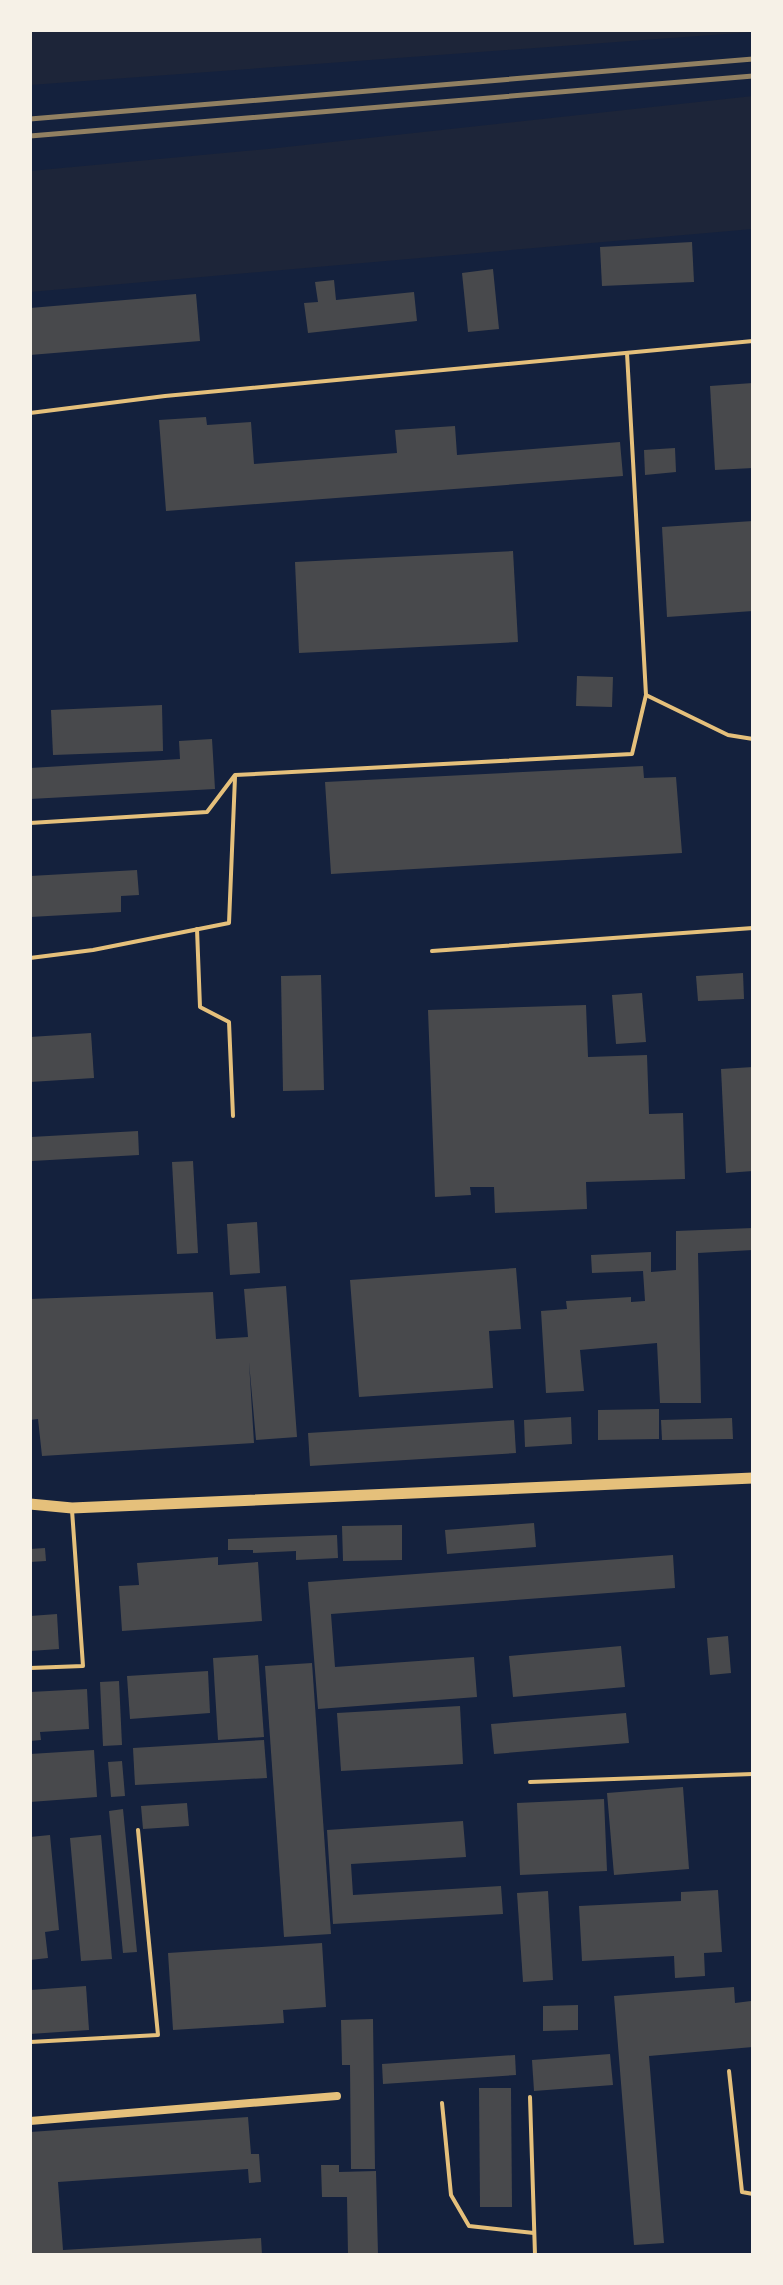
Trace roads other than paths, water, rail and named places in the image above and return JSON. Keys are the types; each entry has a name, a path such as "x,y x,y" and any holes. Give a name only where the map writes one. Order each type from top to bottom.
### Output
{"street":[{"path":"30,1504 72,1508 753,1478"},
{"path":"30,2121 337,2096"}],"lane":[{"path":"30,413 181,394 753,341"},
{"path":"30,823 207,812 235,775 632,754 646,695 627,353"},
{"path":"646,695 728,735 753,739"},
{"path":"30,958 93,950 229,923 235,775"},
{"path":"432,951 753,928"},
{"path":"197,929 200,1007 229,1022 233,1116"},
{"path":"30,1668 83,1666 72,1508"},
{"path":"530,1782 753,1774"},
{"path":"30,2042 158,2035 138,1830"},
{"path":"729,2071 742,2192 753,2194"},
{"path":"530,2097 535,2255"},
{"path":"442,2103 451,2195 469,2226 534,2233"}],"railway":[{"path":"30,119 753,59"},
{"path":"30,136 753,76"}]}
